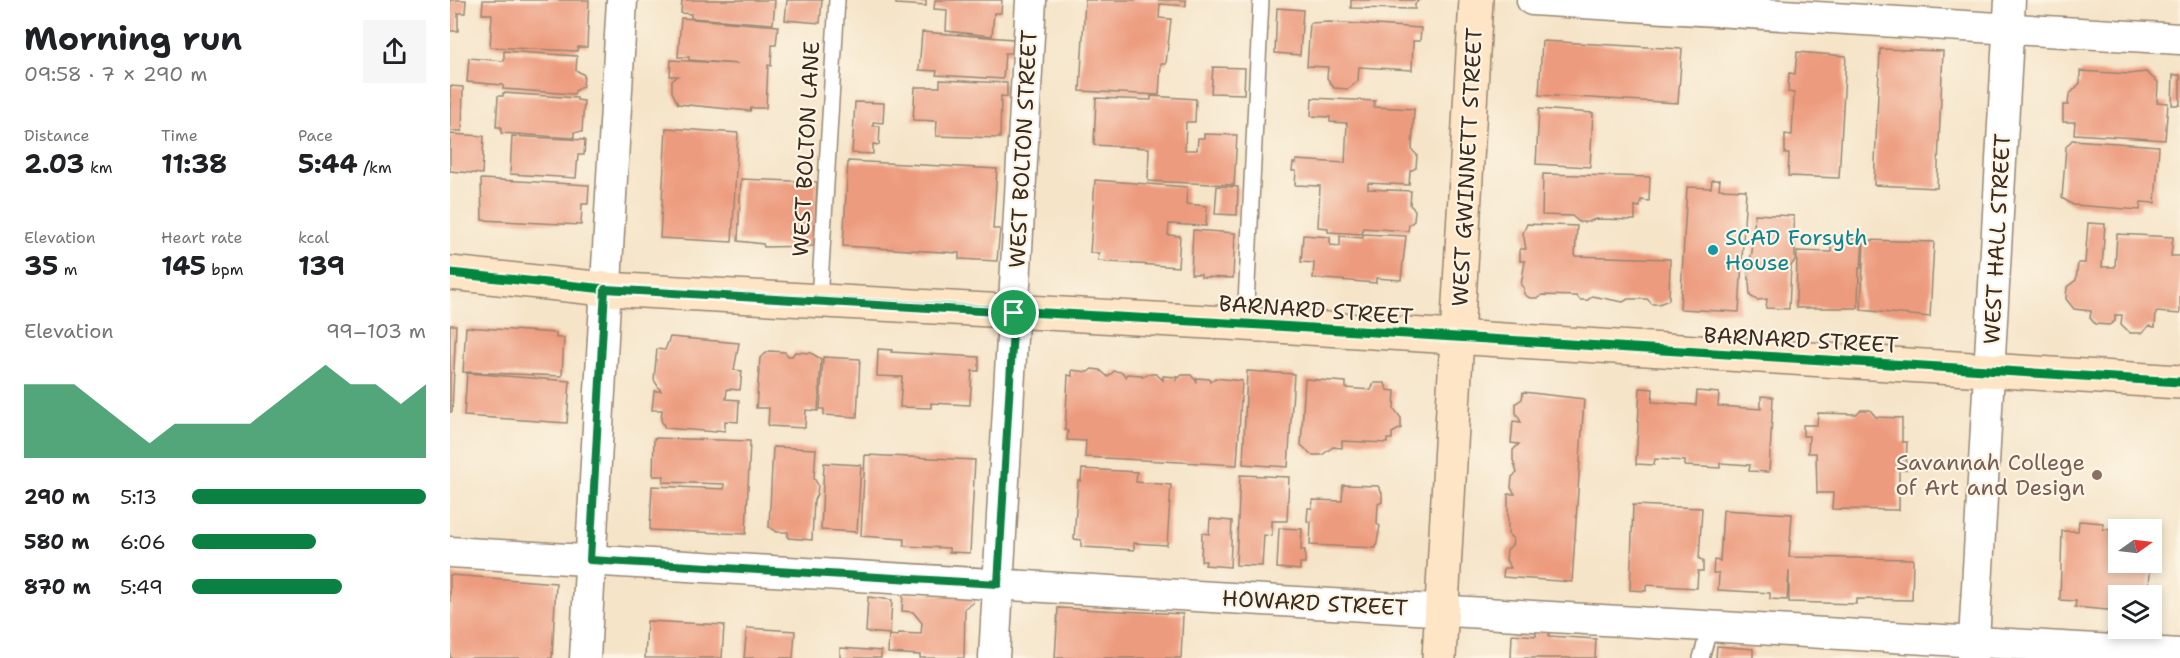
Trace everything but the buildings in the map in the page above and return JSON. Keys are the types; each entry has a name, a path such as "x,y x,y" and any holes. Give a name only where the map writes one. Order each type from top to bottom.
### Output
{"street":[{"path":"585,658 622,0"},
{"name":"WEST BOLTON STREET","path":"994,658 1031,0"},
{"name":"WEST GWINNETT STREET","path":"1439,658 1476,0"},
{"path":"1532,0 2009,14 2180,39"},
{"name":"WEST HALL STREET","path":"1974,650 2009,14"},
{"name":"BARNARD STREET","path":"450,273 605,289 1245,324 1457,339 2180,382"},
{"name":"HOWARD STREET","path":"450,552 1710,627 1974,650 2180,654"}],"lane":[{"name":"WEST BOLTON LANE","path":"819,301 837,0"},
{"path":"1245,324 1261,0"},
{"path":"1701,658 1710,627"}],"cycle path":[{"path":"450,273 605,289 1245,324 2180,382"}],"place":[{"name":"SCAD Forsyth House","path":"1713,250"},
{"name":"Savannah College of Art and Design","path":"2097,475"}],"route":[{"path":"605,289 1014,313 998,584 590,560 605,289"}]}
